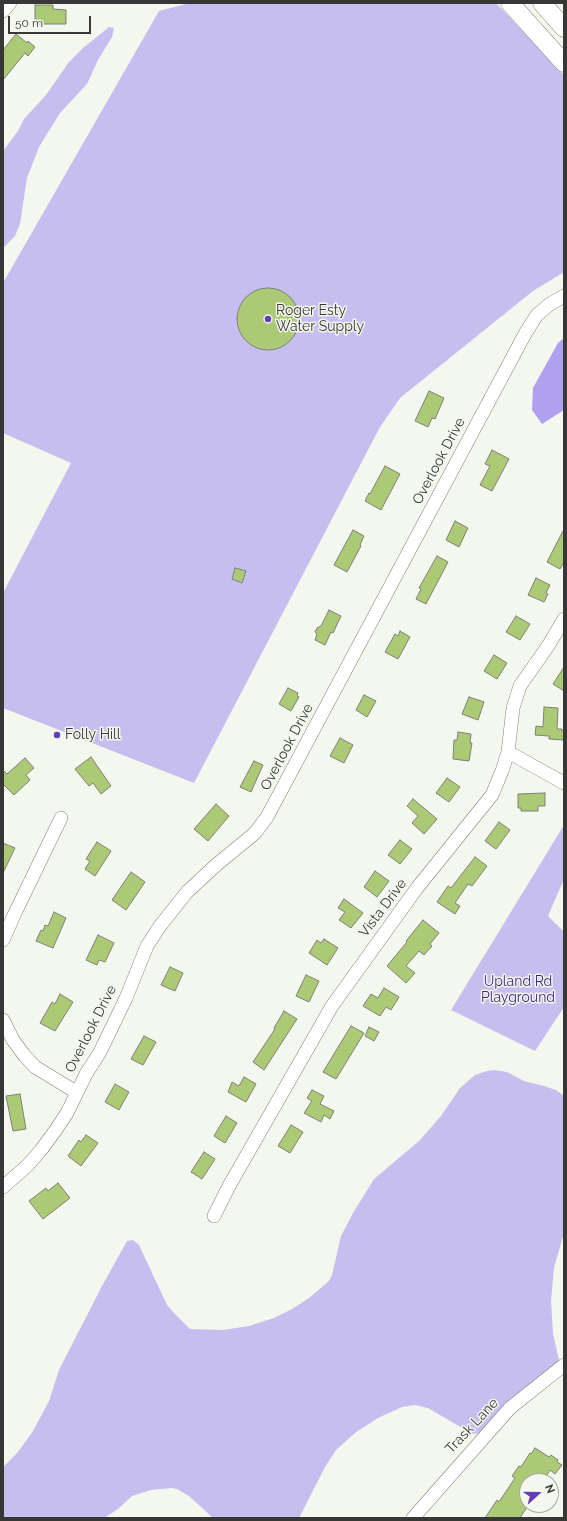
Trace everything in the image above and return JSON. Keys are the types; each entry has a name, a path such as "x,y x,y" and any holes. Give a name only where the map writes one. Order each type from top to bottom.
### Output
{"highway":[{"path":"510,3 564,63"},
{"path":"542,3 564,28"}],"street":[{"path":"3,11 10,3"},
{"name":"Overlook Drive","path":"3,1187 27,1166 41,1150 56,1131 67,1113 76,1092 100,1052 126,998 147,946 160,926 187,892 215,866 255,833 267,817 526,332 537,315 550,304 564,296"},
{"name":"Vista Drive","path":"214,1216 229,1186 332,1006 417,888 492,794 508,752 513,708 520,686 548,646 564,619"},
{"path":"508,752 564,783"},
{"path":"3,940 61,818"},
{"path":"3,1020 13,1040 35,1067 76,1092"},
{"name":"Trask Lane","path":"413,1518 510,1408 564,1365"}],"green space":[{"path":"190,3 496,3 564,75 564,272 533,291 400,398 380,427 194,783 3,708 3,593 71,463 3,433 3,283 159,11"},
{"path":"109,27 114,28 112,37 98,60 87,84 60,113 39,147 27,178 20,224 15,236 3,248 3,151 18,131 24,119 46,95 69,62 83,48"},
{"name":"Upland Rd Playground","path":"564,825 564,879 548,916 564,932 564,1007 535,1051 451,1010"},
{"path":"494,1070 507,1072 524,1081 556,1090 564,1096 564,1233 554,1268 551,1301 553,1334 559,1360 547,1376 480,1433 474,1434 469,1432 428,1408 415,1405 402,1407 378,1418 355,1433 336,1450 325,1467 299,1518 213,1518 189,1496 177,1489 171,1488 151,1490 132,1496 118,1509 104,1518 3,1518 3,1467 18,1452 33,1431 49,1401 59,1370 127,1241 133,1240 139,1245 167,1305 190,1329 223,1330 249,1326 274,1318 309,1298 329,1281 332,1275 341,1236 374,1179 419,1141 441,1116 460,1088 475,1075"}],"shaded area":[{"path":"564,338 564,410 542,424 532,410 533,388 558,343"}],"building":[{"path":"35,5 53,5 53,9 66,10 66,24 35,24"},
{"path":"16,34 27,43 28,41 35,47 28,56 25,53 3,80 3,50"},
{"name":"Roger Esty Water Supply","path":"268,288 280,291 290,297 296,307 299,319 296,331 290,341 280,347 268,350 256,347 246,341 240,331 237,319 240,307 246,297 256,291"},
{"path":"429,391 444,398 435,419 432,418 428,427 415,421"},
{"path":"492,450 509,459 492,491 480,485 490,466 485,464"},
{"path":"385,466 400,474 381,510 365,501"},
{"path":"455,521 468,528 459,547 446,540"},
{"path":"564,529 564,562 560,569 547,562"},
{"path":"353,530 364,536 360,545 361,546 347,572 334,565"},
{"path":"437,556 448,562 426,604 416,599 421,589 419,588"},
{"path":"235,568 246,571 242,583 232,579"},
{"path":"536,578 550,585 544,602 528,595"},
{"path":"329,610 341,616 333,633 331,632 325,645 315,640 317,634 315,632 317,628 321,626"},
{"path":"516,616 530,624 520,640 506,632"},
{"path":"400,631 410,637 398,659 385,652 395,634 398,636"},
{"path":"494,655 507,663 497,679 484,671"},
{"path":"564,667 564,691 553,684"},
{"path":"288,688 298,693 297,696 299,697 291,711 279,704"},
{"path":"364,695 376,701 367,717 356,710"},
{"path":"469,697 484,702 478,720 462,714"},
{"path":"544,707 558,708 557,729 562,729 562,731 564,731 563,740 549,739 549,736 535,735 536,726 543,727"},
{"path":"458,732 471,734 470,743 472,743 469,761 453,759 454,740 457,740"},
{"path":"340,738 353,745 344,763 330,756"},
{"path":"91,757 111,786 101,794 93,783 89,786 75,769"},
{"path":"25,758 34,768 26,775 30,780 14,795 3,784 3,770 7,774"},
{"path":"254,761 263,765 251,792 240,787"},
{"path":"447,778 460,787 449,802 436,793"},
{"path":"545,793 545,806 538,806 538,811 521,811 521,808 518,808 518,794"},
{"path":"413,799 437,819 424,834 412,823 418,816 407,806"},
{"path":"216,804 229,816 208,841 194,829"},
{"path":"499,822 510,830 496,849 485,841"},
{"path":"400,840 412,849 400,864 388,855"},
{"path":"97,842 111,851 95,876 85,869 90,861 86,859"},
{"path":"3,843 15,848 3,873"},
{"path":"475,857 487,866 472,886 468,884 455,903 460,906 455,914 437,902 448,886 451,888"},
{"path":"375,871 389,881 377,897 364,887"},
{"path":"131,872 145,882 126,910 112,900"},
{"path":"344,899 363,913 351,928 339,920 345,912 338,908"},
{"path":"54,912 66,918 53,948 36,941 45,925 48,926"},
{"path":"423,920 439,933 430,944 432,946 424,955 419,951 406,966 415,973 406,983 387,966"},
{"path":"98,935 114,943 105,962 99,960 97,965 86,960"},
{"path":"324,939 338,948 327,965 309,953 317,940 321,943"},
{"path":"170,967 183,973 175,991 161,985"},
{"path":"306,975 319,981 309,1002 296,996"},
{"path":"384,988 399,997 391,1010 386,1007 380,1016 363,1006 371,994 378,998"},
{"path":"60,994 73,1002 55,1031 40,1023 52,1002 55,1004"},
{"path":"284,1011 297,1019 264,1070 253,1062 275,1029 274,1028"},
{"path":"351,1026 364,1033 336,1079 323,1072"},
{"path":"369,1027 379,1032 374,1041 365,1036"},
{"path":"144,1036 156,1042 143,1065 131,1059"},
{"path":"244,1077 256,1084 246,1102 228,1092 232,1082 239,1086"},
{"path":"115,1084 129,1092 119,1110 105,1102"},
{"path":"312,1090 324,1096 320,1104 334,1111 330,1119 324,1115 321,1122 304,1113 312,1101 307,1098"},
{"path":"20,1094 26,1129 13,1131 6,1096"},
{"path":"226,1116 237,1123 225,1143 214,1136"},
{"path":"291,1125 303,1132 290,1153 278,1146"},
{"path":"86,1135 98,1143 81,1166 68,1156 79,1140 81,1142"},
{"path":"204,1152 215,1159 202,1179 191,1172"},
{"path":"58,1183 70,1198 43,1219 29,1201 46,1188 48,1191"},
{"path":"535,1448 549,1457 551,1455 562,1465 556,1473 550,1470 548,1473 519,1473 519,1513 523,1513 520,1518 485,1518 497,1500 499,1502 515,1478 512,1476 519,1466 521,1467 530,1453 531,1454"}],"place":[{"name":"Roger Esty Water Supply","path":"268,319"},
{"name":"Folly Hill","path":"57,735"}]}
